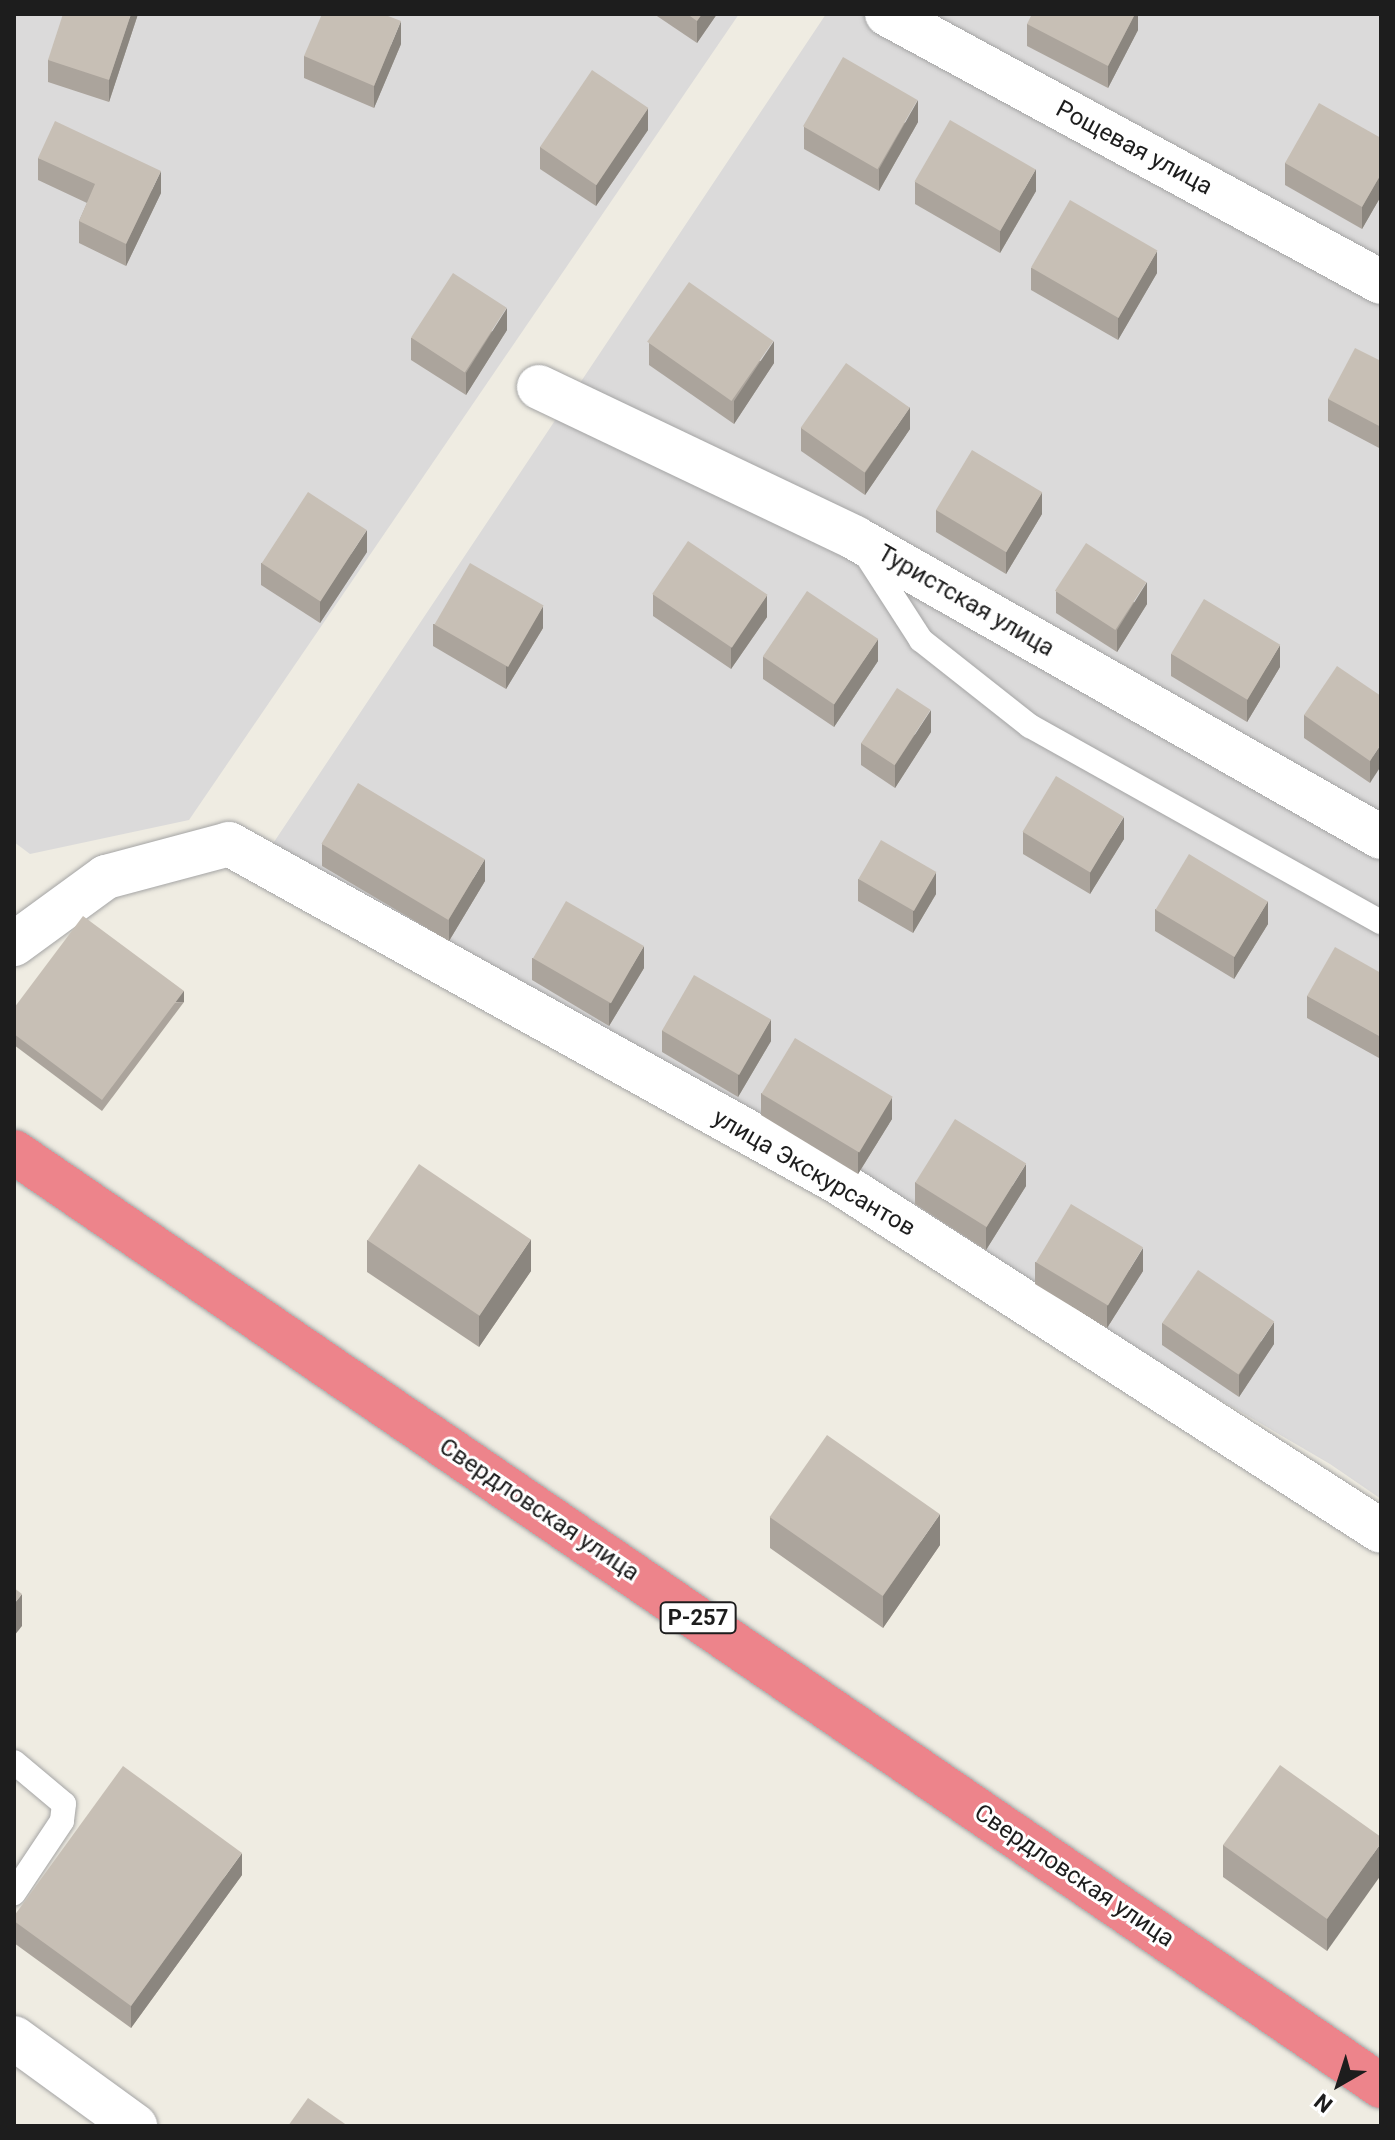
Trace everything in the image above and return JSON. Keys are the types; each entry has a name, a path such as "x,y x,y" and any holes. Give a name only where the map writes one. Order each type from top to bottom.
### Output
{"highway":[{"name":"Свердловская улица","path":"14,1152 1381,2086"}],"street":[{"name":"Рощевая улица","path":"887,14 1381,282"},
{"name":"Туристская улица","path":"539,387 855,538 1381,837"},
{"name":"улица Экскурсантов","path":"17,934 106,877 229,844 838,1182 1381,1531"},
{"path":"14,2038 135,2126"}],"lane":[{"path":"855,538 921,640 1030,726 1381,922"},
{"path":"14,1762 64,1804 62,1821 14,1893"}],"shaded area":[{"path":"14,14 739,14 189,820 30,854 14,842"},
{"path":"826,14 1381,14 1381,1499 1330,1464 272,845"}],"building":[{"path":"63,14 131,14 109,80 48,60"},
{"path":"322,14 383,14 401,21 374,86 304,56"},
{"path":"687,14 702,14 697,21"},
{"path":"1032,14 1135,14 1108,66 1027,24"},
{"path":"843,57 917,100 877,169 803,126"},
{"path":"592,70 648,108 596,185 540,147"},
{"path":"1319,103 1381,138 1381,174 1362,207 1285,163"},
{"path":"950,120 1036,169 1000,231 914,181"},
{"path":"55,121 161,171 126,244 79,221 95,184 38,158"},
{"path":"1070,200 1157,250 1118,318 1031,268"},
{"path":"453,273 507,308 465,372 411,338"},
{"path":"689,282 773,341 732,401 647,342"},
{"path":"1355,348 1381,361 1381,427 1328,399"},
{"path":"846,363 910,408 865,472 801,428"},
{"path":"972,450 1042,492 1006,552 936,510"},
{"path":"308,492 367,530 320,601 262,563"},
{"path":"688,541 768,595 732,648 652,594"},
{"path":"1086,543 1146,582 1115,630 1055,591"},
{"path":"470,563 544,605 508,667 434,624"},
{"path":"807,591 878,639 834,705 763,656"},
{"path":"1204,599 1280,645 1247,700 1171,654"},
{"path":"1337,666 1381,696 1381,744 1370,761 1304,715"},
{"path":"897,688 931,710 895,765 861,743"},
{"path":"1056,776 1124,817 1090,872 1023,832"},
{"path":"358,783 485,859 448,920 321,844"},
{"path":"881,840 936,872 914,911 858,879"},
{"path":"1189,854 1268,901 1234,957 1156,910"},
{"path":"566,901 644,946 611,1003 533,958"},
{"path":"83,916 184,991 102,1100 14,1034 14,1008"},
{"path":"1335,947 1381,973 1379,1036 1307,996"},
{"path":"694,975 771,1020 739,1075 662,1030"},
{"path":"795,1038 893,1097 859,1152 762,1094"},
{"path":"955,1119 1026,1164 986,1227 915,1183"},
{"path":"419,1164 531,1239 479,1316 368,1240"},
{"path":"1071,1204 1143,1247 1108,1306 1036,1262"},
{"path":"1198,1270 1274,1321 1238,1375 1162,1323"},
{"path":"827,1435 940,1514 883,1596 770,1517"},
{"path":"14,1588 22,1594 14,1604"},
{"path":"1280,1765 1381,1837 1381,1843 1327,1919 1223,1845"},
{"path":"123,1766 242,1853 131,2006 14,1921 14,1916"},
{"path":"308,2098 348,2126 288,2126"}]}
